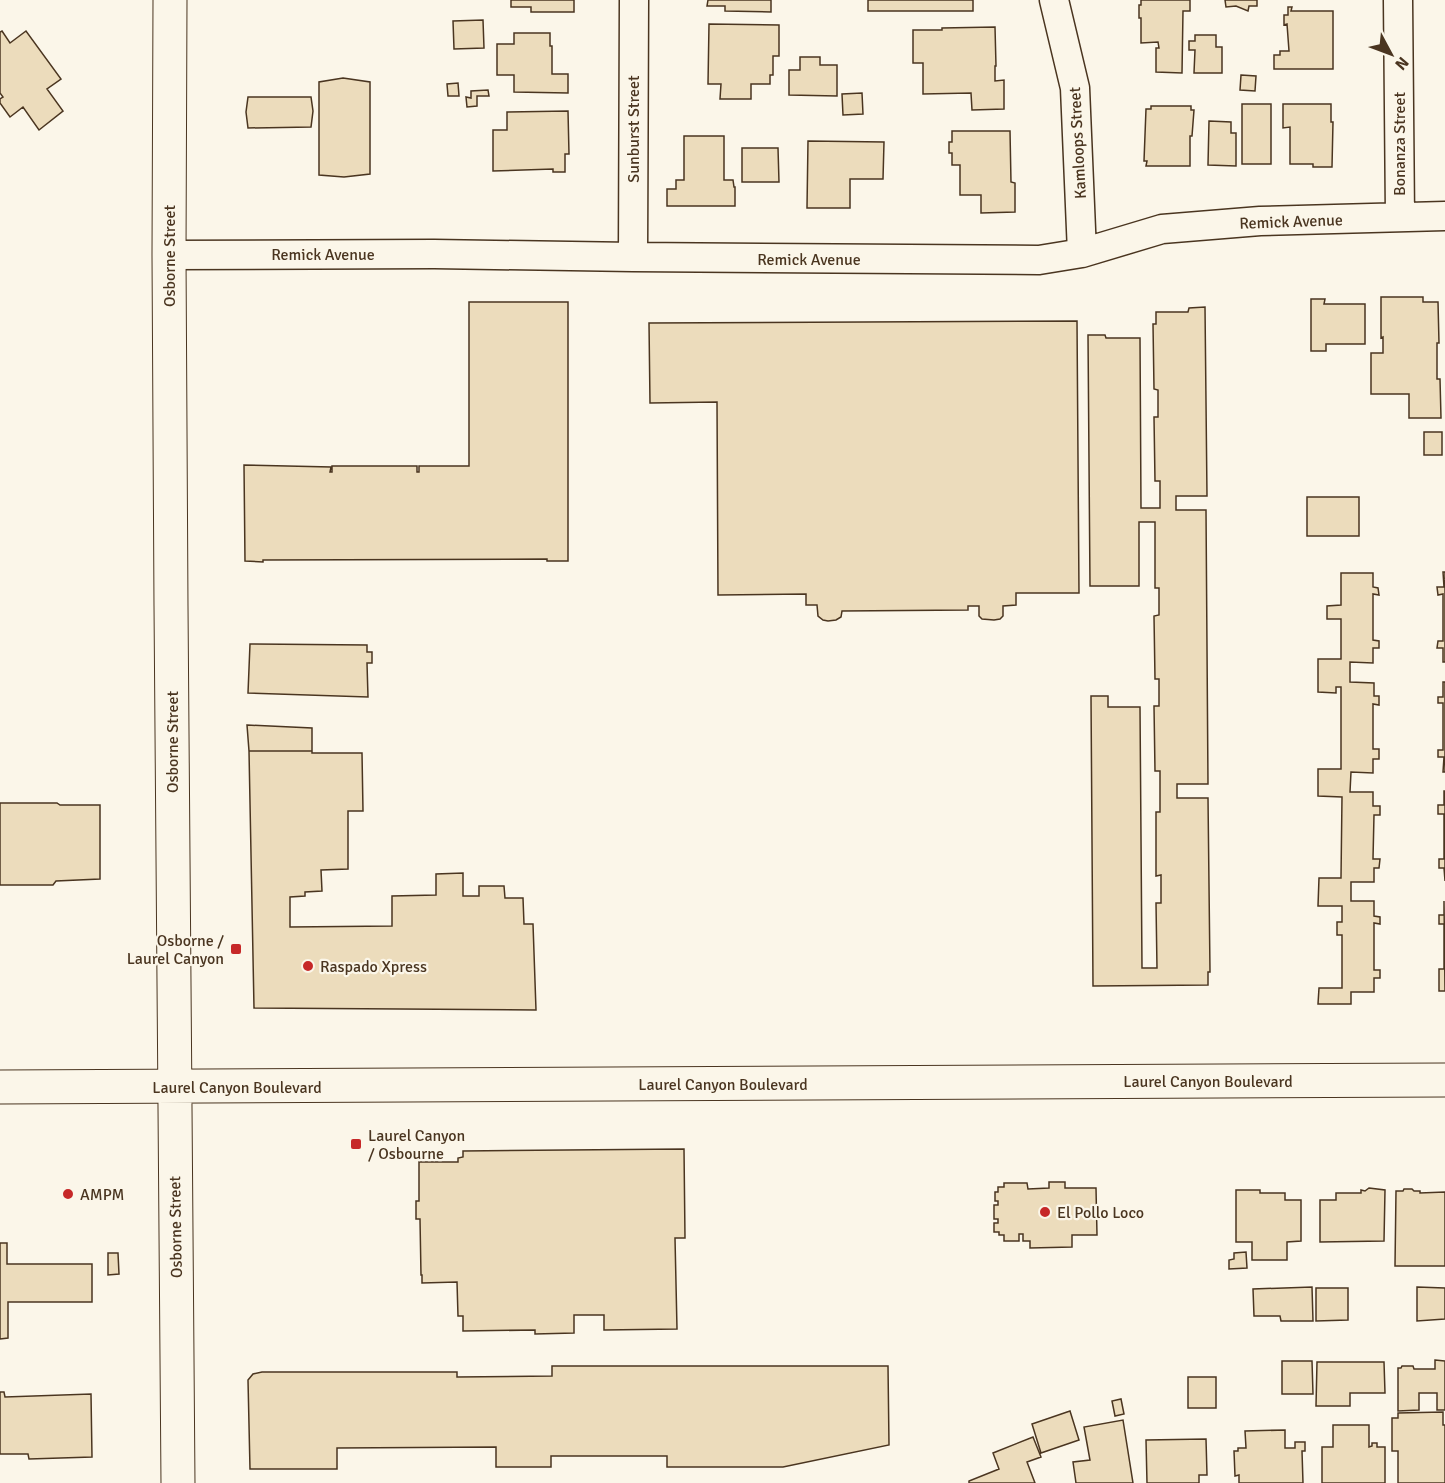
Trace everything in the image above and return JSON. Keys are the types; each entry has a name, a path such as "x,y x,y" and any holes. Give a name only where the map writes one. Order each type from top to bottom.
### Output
{"main road":[{"name":"Osborne Street","path":"170,0 169,255 178,1483"},
{"name":"Laurel Canyon Boulevard","path":"0,1087 1445,1080"}],"street":[{"name":"Sunburst Street","path":"633,258 634,0"},
{"name":"Kamloops Street","path":"1054,0 1076,88 1082,253"},
{"name":"Bonanza Street","path":"1398,0 1400,217"},
{"name":"Remick Avenue","path":"169,255 434,254 633,258 1039,260 1082,253 1162,229 1260,221 1445,216"}],"building":[{"path":"511,0 574,0 574,12 531,12 531,7 511,7"},
{"path":"708,0 771,0 771,12 725,11 725,6 707,6"},
{"path":"868,0 973,0 973,11 868,11"},
{"path":"1141,0 1190,0 1190,11 1183,11 1182,73 1156,72 1158,42 1141,43 1139,5 1141,5"},
{"path":"1225,0 1257,0 1257,6 1249,6 1248,11 1236,6 1226,7"},
{"path":"1288,7 1292,7 1291,11 1333,11 1333,69 1274,69 1274,55 1280,55 1280,51 1289,51 1287,24 1284,25 1284,15 1288,15"},
{"path":"483,20 484,48 454,49 453,21"},
{"path":"709,24 779,25 779,56 773,56 773,75 770,75 770,84 751,84 751,99 720,99 721,84 708,84"},
{"path":"995,27 995,81 1004,80 1004,109 972,110 971,93 923,94 923,63 913,63 913,30"},
{"path":"2,31 10,43 26,31 61,79 47,89 63,111 39,130 23,107 10,117 0,103 3,97 0,93 0,32"},
{"path":"514,33 550,33 552,74 568,74 568,93 514,92 514,75 497,75 497,44 514,44"},
{"path":"1195,35 1216,35 1216,47 1222,47 1222,73 1194,73 1195,50 1189,50 1189,41 1195,41"},
{"path":"800,57 820,57 820,65 837,65 837,96 789,95 789,70 800,70"},
{"path":"1241,75 1256,76 1255,91 1240,90"},
{"path":"343,78 370,82 370,174 344,177 319,175 319,82"},
{"path":"458,83 459,96 448,96 447,84"},
{"path":"488,90 489,96 477,96 477,106 467,107 466,97 471,98 471,91"},
{"path":"862,93 863,114 843,115 842,94"},
{"path":"248,97 311,97 313,111 311,127 248,128 246,112"},
{"path":"1242,104 1271,104 1271,164 1242,164"},
{"path":"1283,104 1331,104 1332,167 1290,164 1290,127 1283,128"},
{"path":"1151,106 1191,106 1191,110 1194,110 1192,136 1190,136 1190,166 1146,166 1147,161 1144,161 1146,109 1151,109"},
{"path":"568,111 569,154 565,154 565,172 553,172 553,169 493,171 493,130 507,130 507,112"},
{"path":"1209,121 1231,122 1231,133 1236,133 1236,166 1208,165"},
{"path":"952,131 1010,131 1011,182 1015,183 1015,212 981,213 981,195 960,195 960,165 952,165 952,153 949,153"},
{"path":"684,136 724,136 724,180 733,180 735,206 667,206 667,189 676,189 676,180 684,180"},
{"path":"808,141 884,142 883,179 850,179 850,208 807,208"},
{"path":"742,148 778,148 779,182 742,182"},
{"path":"1381,297 1423,297 1423,302 1438,302 1437,379 1440,379 1441,418 1409,418 1409,394 1371,394 1371,353 1383,353"},
{"path":"1311,299 1325,299 1324,304 1365,304 1365,344 1326,344 1326,351 1311,351"},
{"path":"469,302 568,302 568,561 547,561 547,559 245,561 244,465 331,467 330,472 332,472 332,466 417,466 417,472 419,472 419,466 469,466"},
{"path":"1205,307 1207,496 1176,496 1176,510 1206,510 1208,784 1177,784 1177,798 1208,798 1210,972 1208,972 1208,985 1093,986 1091,696 1108,696 1108,707 1140,707 1142,968 1157,968 1156,903 1161,903 1161,875 1156,876 1156,812 1160,812 1160,771 1155,771 1154,706 1159,706 1159,679 1155,679 1154,616 1159,615 1159,588 1155,588 1155,522 1139,522 1139,586 1090,586 1088,335 1105,335 1106,338 1140,338 1141,508 1160,508 1160,481 1155,481 1154,417 1158,417 1158,390 1154,389 1153,324 1156,324 1156,312 1188,312 1189,308"},
{"path":"1077,321 1079,593 1016,593 1016,605 1003,606 1003,616 994,620 982,619 979,616 979,606 968,606 968,610 842,611 841,617 828,621 818,616 817,605 806,605 806,594 718,595 717,402 650,403 649,323"},
{"path":"1424,432 1442,432 1442,455 1424,455"},
{"path":"1307,497 1359,497 1359,536 1307,536"},
{"path":"1443,572 1445,572 1445,662 1443,662 1443,648 1437,648 1438,641 1443,641 1443,594 1438,595 1437,587 1444,587"},
{"path":"1341,573 1373,573 1373,587 1378,588 1379,595 1373,594 1373,640 1379,641 1379,648 1373,648 1373,663 1350,662 1350,682 1374,683 1374,696 1379,696 1379,705 1373,704 1373,749 1379,749 1379,759 1373,759 1373,773 1351,772 1350,792 1373,792 1373,806 1380,806 1380,815 1374,815 1373,859 1380,859 1379,868 1374,868 1374,882 1351,882 1351,901 1374,901 1374,916 1380,917 1380,924 1374,923 1374,970 1380,970 1380,978 1374,978 1374,992 1351,992 1351,1004 1318,1004 1319,988 1342,988 1342,935 1337,935 1337,922 1342,922 1342,906 1318,906 1319,878 1341,878 1342,797 1318,796 1318,769 1341,769 1341,687 1336,687 1336,693 1318,692 1318,659 1341,659 1341,619 1327,619 1327,606 1341,605"},
{"path":"250,644 367,645 367,652 372,652 372,663 367,663 368,697 248,693"},
{"path":"1443,682 1445,682 1445,772 1443,772 1444,757 1438,757 1438,750 1443,750 1443,703 1438,703 1438,697 1443,697"},
{"path":"247,725 312,728 312,751 249,751"},
{"path":"249,751 362,753 363,811 348,811 348,869 321,870 322,891 305,892 305,896 290,897 290,927 392,926 392,896 436,895 436,874 463,873 463,896 479,896 479,886 504,886 505,898 523,898 524,924 533,924 536,1010 254,1008"},
{"path":"1444,791 1445,881 1444,868 1439,868 1439,859 1444,859 1444,814 1438,814 1438,805 1444,805"},
{"path":"0,803 100,805 100,879 56,881 53,885 0,885"},
{"path":"1444,901 1445,991 1439,991 1439,969 1444,969 1444,924 1439,924 1439,915 1444,915"},
{"path":"684,1149 685,1238 675,1238 677,1329 604,1330 604,1315 574,1315 574,1333 535,1334 535,1330 463,1331 463,1316 458,1316 457,1282 422,1283 420,1219 416,1219 416,1201 419,1201 419,1162 458,1162 458,1158 463,1157 463,1151"},
{"name":"El Pollo Loco","path":"1049,1182 1065,1182 1065,1188 1096,1188 1097,1235 1072,1235 1072,1247 1030,1248 1030,1241 1023,1241 1023,1234 1019,1234 1019,1241 1004,1241 1004,1235 994,1232 994,1223 998,1223 998,1219 994,1219 994,1205 998,1205 998,1201 995,1201 995,1192 998,1192 998,1187 1004,1187 1004,1183 1027,1183 1028,1189 1049,1188"},
{"path":"1369,1188 1385,1190 1384,1241 1320,1242 1320,1200 1336,1200 1336,1193 1361,1193 1361,1190 1365,1191"},
{"path":"1404,1189 1420,1191 1420,1193 1445,1192 1445,1266 1395,1266 1396,1191"},
{"path":"1236,1190 1285,1193 1285,1200 1301,1200 1301,1241 1287,1242 1287,1260 1252,1260 1252,1242 1236,1242"},
{"path":"0,1243 7,1243 7,1264 92,1264 92,1302 8,1302 8,1338 0,1339"},
{"path":"1246,1252 1247,1268 1229,1269 1229,1260 1234,1259 1234,1253"},
{"path":"108,1253 118,1253 119,1274 108,1275"},
{"path":"1312,1287 1313,1321 1281,1321 1280,1316 1254,1316 1253,1289"},
{"path":"1417,1287 1445,1288 1445,1319 1417,1321"},
{"path":"1316,1288 1348,1288 1348,1320 1316,1321"},
{"path":"1435,1360 1445,1361 1445,1410 1437,1410 1437,1393 1419,1393 1419,1410 1398,1411 1398,1368 1413,1366 1414,1369 1435,1369"},
{"path":"1282,1361 1312,1361 1313,1394 1282,1394"},
{"path":"1317,1362 1384,1362 1385,1393 1350,1393 1350,1406 1316,1406"},
{"path":"552,1366 888,1366 889,1445 783,1467 667,1467 667,1456 551,1456 551,1467 496,1467 496,1447 337,1448 337,1469 250,1469 248,1380 253,1374 262,1372 457,1372 457,1377 552,1376"},
{"path":"1188,1377 1216,1377 1216,1408 1188,1408"},
{"path":"0,1392 4,1392 5,1397 91,1394 92,1457 29,1459 28,1454 0,1454"},
{"path":"1121,1399 1124,1414 1115,1416 1112,1401"},
{"path":"1070,1411 1079,1440 1041,1453 1032,1424"},
{"path":"1443,1412 1445,1483 1398,1483 1398,1451 1392,1451 1392,1418 1398,1418 1398,1413"},
{"path":"1123,1420 1133,1483 1076,1483 1073,1462 1090,1460 1084,1427"},
{"path":"1333,1425 1369,1425 1369,1447 1372,1443 1377,1443 1377,1447 1385,1447 1385,1483 1322,1483 1322,1447 1333,1447"},
{"path":"1285,1430 1285,1448 1295,1448 1295,1442 1305,1442 1305,1451 1302,1451 1303,1483 1239,1483 1239,1475 1235,1476 1234,1451 1238,1451 1238,1448 1246,1448 1245,1431"},
{"path":"1033,1437 1041,1457 1027,1462 1035,1483 969,1483 969,1481 999,1469 993,1453"},
{"path":"1206,1439 1207,1475 1199,1475 1199,1483 1147,1483 1146,1440"}],"place":[{"name":"Osborne / Laurel Canyon","path":"236,949"},
{"name":"Raspado Xpress","path":"308,966"},
{"name":"Laurel Canyon / Osbourne","path":"356,1144"},
{"name":"AMPM","path":"68,1194"},
{"name":"El Pollo Loco","path":"1045,1212"}]}
